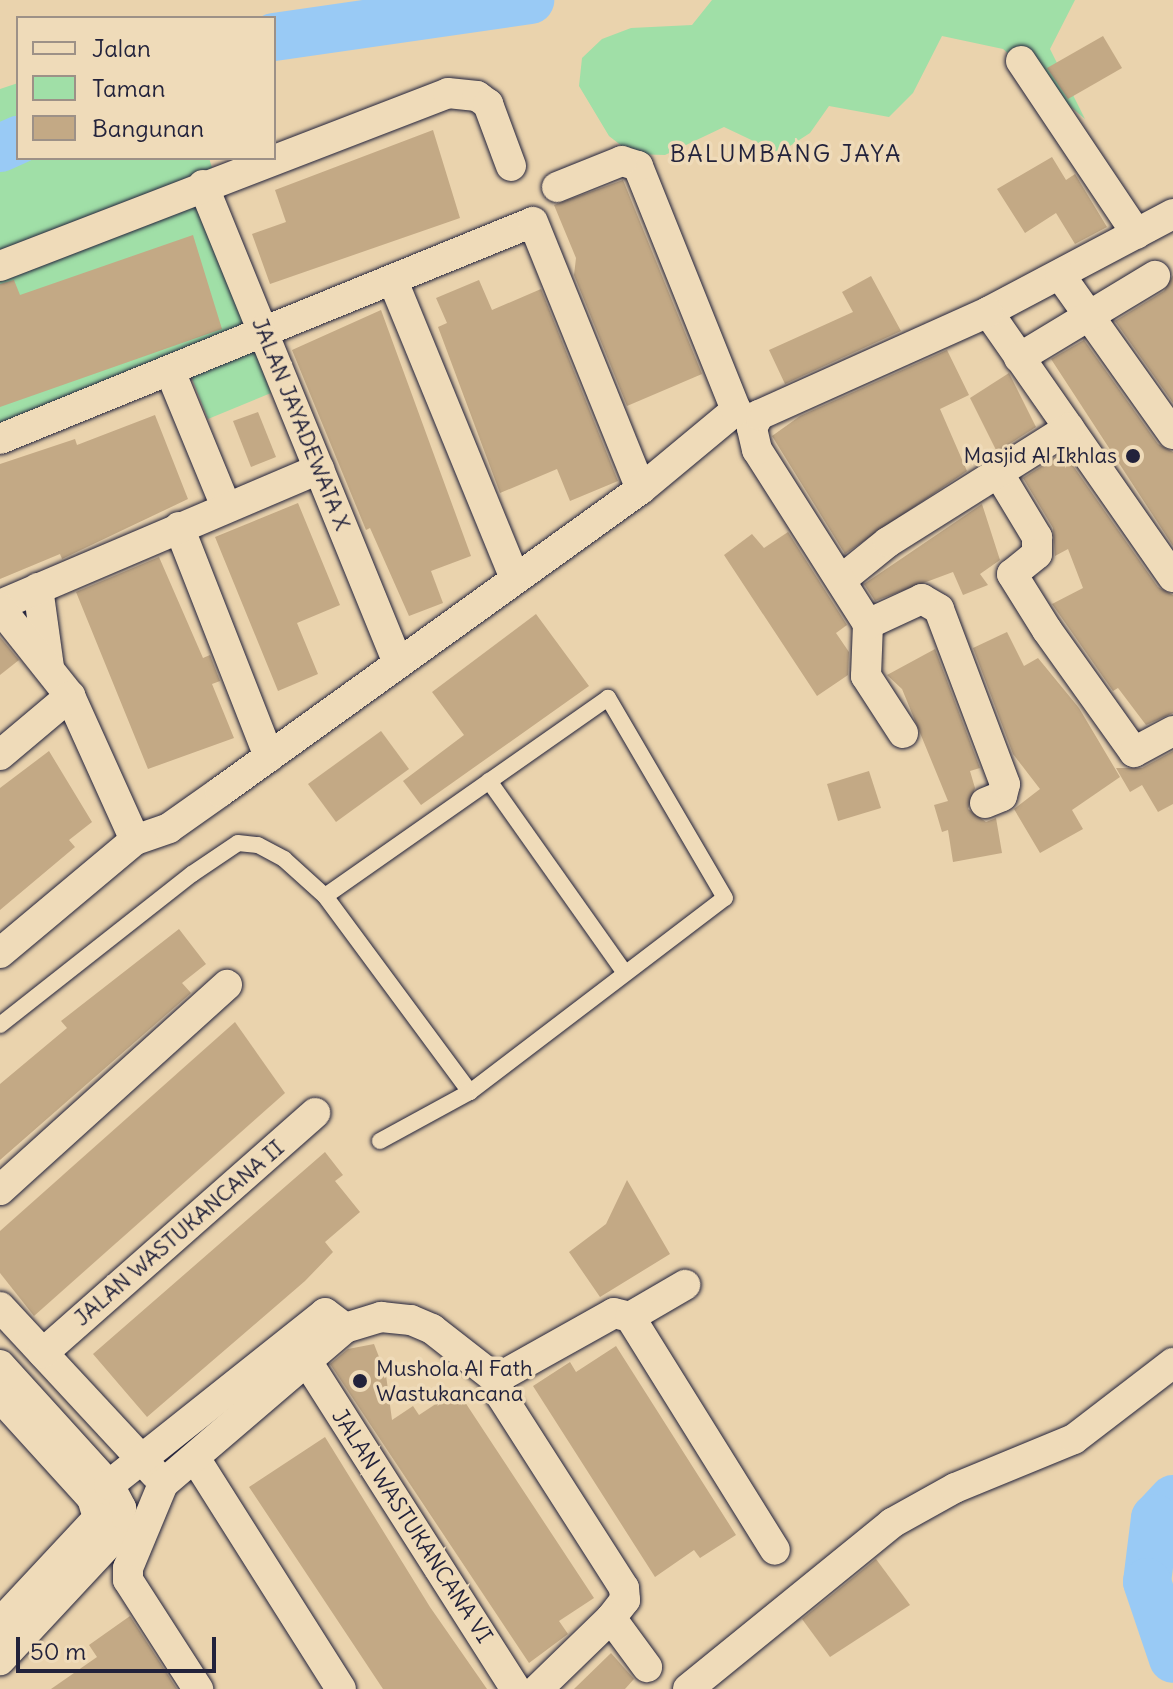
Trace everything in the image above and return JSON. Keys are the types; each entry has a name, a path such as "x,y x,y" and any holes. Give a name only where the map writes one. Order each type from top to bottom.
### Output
{"street":[{"path":"1021,61 1137,234"},
{"path":"276,158 448,93 477,96 488,104 511,166"},
{"path":"0,266 270,160"},
{"path":"0,953 135,840 169,828 641,489 731,417 737,402 638,166 622,161 557,187"},
{"name":"JALAN JAYADEWATA X","path":"203,185 398,663"},
{"path":"903,733 866,676 868,624 757,450 754,420 988,312 1173,214"},
{"path":"0,439 533,222 641,489"},
{"path":"1060,275 1173,434"},
{"path":"1019,358 1155,276"},
{"path":"393,281 515,578"},
{"path":"988,312 1173,577"},
{"path":"170,371 226,507"},
{"path":"841,580 888,542 1069,428"},
{"path":"135,840 70,696 0,606 319,469"},
{"path":"999,474 1037,537 1037,554 1012,574 1047,630 1134,752 1173,731"},
{"path":"179,527 269,757"},
{"path":"38,588 49,669"},
{"path":"868,624 922,599 939,609 1005,784 1002,796 985,803"},
{"path":"0,755 70,696"},
{"path":"0,1190 227,985"},
{"name":"JALAN WASTUKANCANA II","path":"43,1353 315,1113"},
{"path":"496,1379 685,1285"},
{"path":"0,1307 154,1484"},
{"path":"115,1497 154,1484 325,1313 345,1328"},
{"path":"622,1315 775,1550"},
{"path":"115,1497 154,1484 195,1458 345,1328 381,1317 411,1320 432,1329 496,1379 500,1394 624,1588 625,1600 611,1618 538,1689"},
{"name":"JALAN WASTUKANCANA VI","path":"308,1363 516,1689"},
{"path":"688,1689 892,1523 955,1488 1074,1439 1173,1363"},
{"path":"0,1365 115,1497 111,1541 0,1660"},
{"path":"0,1397 92,1498 98,1518 0,1623"},
{"path":"195,1458 341,1689"},
{"path":"154,1484 128,1580 198,1689"},
{"path":"611,1618 647,1667"}],"lane":[{"path":"325,896 599,700 608,698 616,705 725,891 721,904 470,1092 380,1141"},
{"path":"489,781 625,973"},
{"path":"0,1025 238,843 284,859 325,896 470,1092"}],"green space":[{"path":"712,0 1075,0 1050,49 1085,119 1003,49 942,36 913,93 889,117 829,106 810,133 779,153 724,127 665,155 632,154 609,136 579,86 582,58 602,39 631,28 692,25"},
{"path":"16,84 16,160 210,160 265,339 0,445 0,89"},
{"path":"255,351 271,393 208,419 191,376"}],"building":[{"path":"1103,36 1122,68 1068,99 1047,68"},
{"path":"433,130 460,218 270,284 252,234 286,222 275,190"},
{"path":"1052,157 1066,180 1075,174 1107,227 1075,244 1056,213 1025,233 997,189"},
{"path":"623,180 702,374 627,406 574,275 576,258 554,205"},
{"path":"193,235 222,329 0,407 0,284 14,280 20,295"},
{"path":"1173,275 1173,403 1115,321 1164,291"},
{"path":"871,276 901,331 785,384 769,350 853,312 842,292"},
{"path":"479,280 492,310 541,289 618,481 570,501 557,469 500,493 438,327 447,323 436,298"},
{"path":"381,310 471,556 431,571 443,603 409,616 370,528 366,530 292,350"},
{"path":"1084,340 1158,444 1173,452 1173,546 1051,359"},
{"path":"947,350 969,395 940,409 967,471 845,554 772,436 800,416"},
{"path":"1009,373 1036,427 997,452 970,398"},
{"path":"258,412 276,457 251,467 233,421"},
{"path":"155,415 188,499 62,559 60,554 0,579 0,464 75,439 77,445"},
{"path":"1056,457 1061,464 1069,460 1158,587 1173,595 1173,713 1146,725 1118,688 1113,691 1052,604 1083,588 1068,549 1055,556 1053,528 1023,478"},
{"path":"298,503 340,605 297,623 318,674 278,691 215,537"},
{"path":"982,504 1000,560 980,574 988,585 963,595 953,572 875,601 864,584"},
{"path":"788,532 847,625 836,633 849,652 848,675 817,696 724,555 752,534 764,548"},
{"path":"159,557 203,658 210,655 220,681 212,684 234,738 148,769 76,592"},
{"path":"536,614 589,686 421,805 403,781 464,735 432,692"},
{"path":"1007,632 1024,666 1038,658 1079,708 1120,777 1072,810 1083,829 1040,853 1014,809 1040,789 1013,754 973,648"},
{"path":"0,637 19,660 0,675"},
{"path":"935,649 980,768 970,771 975,788 968,809 986,822 996,818 1002,853 953,862 948,830 942,832 934,805 948,801 902,689 887,675"},
{"path":"381,731 409,769 336,822 308,784"},
{"path":"49,751 92,822 69,840 75,847 0,910 0,788"},
{"path":"1173,751 1173,804 1158,812 1142,785 1130,792 1116,768 1142,768"},
{"path":"869,771 881,808 838,821 827,784"},
{"path":"179,929 206,964 182,983 191,993 0,1160 0,1084 67,1028 61,1021"},
{"path":"235,1022 285,1093 34,1316 0,1273 0,1231"},
{"path":"325,1152 343,1175 335,1181 360,1212 325,1242 333,1252 305,1281 147,1417 93,1354"},
{"path":"627,1180 670,1254 600,1297 569,1252 606,1224"},
{"path":"374,1344 386,1375 392,1420 413,1406 419,1415 457,1390 594,1598 559,1621 568,1634 529,1663 330,1364 348,1349"},
{"path":"616,1346 736,1535 700,1558 694,1550 655,1577 533,1386 570,1362 576,1372"},
{"path":"325,1437 430,1607 487,1689 383,1689 249,1487"},
{"path":"876,1559 910,1605 830,1657 802,1619"},
{"path":"130,1616 177,1689 51,1689 97,1657 89,1645"},
{"path":"611,1653 634,1679 625,1689 574,1689"}],"waterway":[{"path":"276,37 530,0"},
{"path":"0,148 16,141"},
{"path":"1173,1499 1155,1518 1147,1582 1173,1659"}],"place":[{"name":"Masjid Al Ikhlas","path":"1133,456"},
{"name":"Mushola Al Fath Wastukancana","path":"360,1381"}],"district":[{"name":"BALUMBANG JAYA","path":"786,154"}]}
